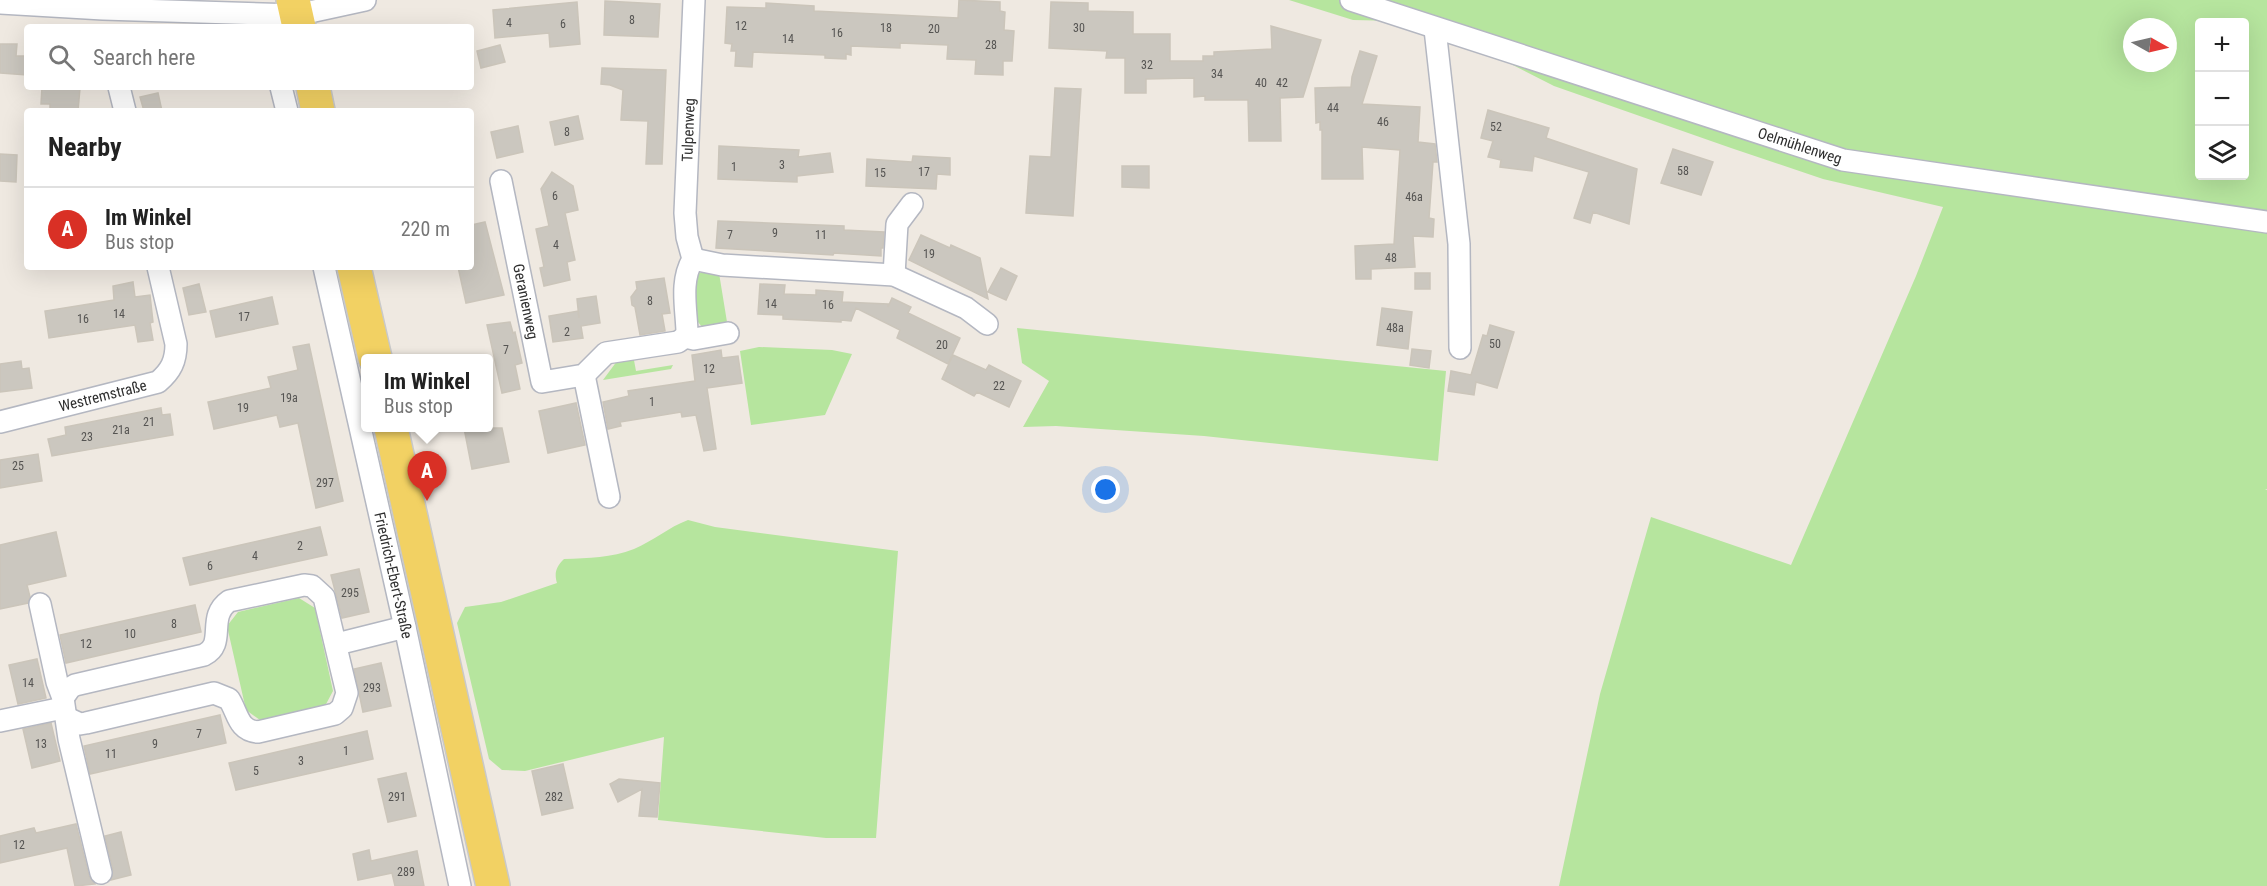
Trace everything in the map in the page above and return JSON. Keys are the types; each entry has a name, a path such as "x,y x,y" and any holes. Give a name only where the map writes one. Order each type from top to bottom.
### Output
{"main road":[{"path":"314,90 317,108"},
{"path":"355,270 374,354"},
{"name":"Friedrich-Ebert-Straße","path":"392,432 494,886"}],"street":[{"path":"0,3 105,18 285,17 365,0"},
{"name":"Tulpenweg","path":"682,340 687,331 684,283 687,269 693,259 687,237 686,213 694,0"},
{"name":"Oelmühlenweg","path":"1351,0 1843,160 2267,222"},
{"path":"1435,28 1459,244 1460,348"},
{"path":"121,90 124,108"},
{"path":"282,90 286,108"},
{"name":"Geranienweg","path":"501,181 542,382 584,375"},
{"path":"894,275 897,224 912,204"},
{"path":"693,259 722,266 894,275 966,308 987,324"},
{"name":"Westremstraße","path":"0,422 158,382 166,375 176,354 176,344 159,270"},
{"name":"Friedrich-Ebert-Straße","path":"325,270 361,431"},
{"path":"609,497 584,375 606,353 728,333"},
{"name":"Friedrich-Ebert-Straße","path":"361,432 460,886"},
{"path":"304,585 312,586 324,597 347,693 342,708 335,714 258,732 250,731 240,724 229,699 214,693 80,724 65,708 70,688 75,685 204,655 216,643 216,620 223,606 229,601 304,585"},
{"path":"40,604 101,873"},
{"path":"337,644 405,627"},
{"path":"0,721 65,708"}],"green space":[{"path":"1289,0 2267,0 2267,489 2265,490 2267,490 2267,886 1559,886 1600,694 1651,517 1791,565 1916,276 1943,207 1823,179 1731,148 1554,86 1507,62 1397,21 1353,20"},
{"path":"719,273 726,326 703,328 698,322 691,284 697,274"},
{"path":"1017,328 1446,371 1438,461 1204,436 1056,426 1023,427 1049,381 1022,363"},
{"path":"759,347 832,350 852,354 825,415 751,425 740,351"},
{"path":"633,355 636,371 673,365 671,369 603,380 620,357"},
{"path":"688,520 715,527 898,551 876,838 826,838 658,820 664,737 525,771 502,770 489,759 457,623 465,607 501,602 557,583 556,570 564,559 600,557 625,552 641,546"},
{"path":"299,598 315,608 333,691 325,706 260,720 246,710 227,626 238,612"}],"building":[{"path":"959,0 1000,2 1000,11 1005,12 1004,30 1014,31 1012,61 1003,61 1003,75 975,74 976,60 947,59 948,45 900,43 900,48 851,46 851,55 846,54 846,59 825,58 825,55 753,52 752,67 735,66 736,51 731,51 732,44 725,43 727,7 766,8 766,3 814,6 814,11 958,18"},
{"path":"605,1 660,4 658,37 604,35"},
{"path":"577,2 580,44 550,47 549,33 495,38 493,10"},
{"path":"1051,2 1088,3 1088,11 1133,12 1133,34 1170,34 1170,61 1203,61 1203,56 1214,56 1214,52 1272,49 1271,26 1321,40 1303,97 1280,98 1281,141 1249,141 1248,100 1205,100 1205,96 1194,97 1194,78 1146,79 1146,93 1125,93 1125,58 1106,58 1107,51 1049,48"},
{"path":"0,44 17,44 16,56 24,56 24,75 0,73"},
{"path":"500,45 505,62 481,68 477,51"},
{"path":"1360,51 1377,56 1362,104 1420,107 1418,142 1435,144 1437,162 1433,162 1429,218 1434,219 1433,237 1413,236 1415,267 1371,269 1371,279 1356,279 1355,246 1394,244 1400,150 1362,147 1363,179 1322,179 1322,130 1320,130 1320,122 1316,123 1315,88 1351,87"},
{"path":"602,68 666,70 662,164 646,164 648,121 621,120 623,90 601,84"},
{"path":"1055,88 1081,89 1073,216 1026,213 1030,156 1051,157"},
{"path":"42,90 80,90 78,108 50,108 50,104 41,104"},
{"path":"158,93 161,108 143,108 140,97"},
{"path":"1488,110 1549,128 1546,138 1637,169 1629,224 1593,212 1590,223 1574,218 1589,172 1534,156 1532,171 1500,167 1501,160 1488,157 1493,141 1481,138"},
{"path":"578,116 583,139 555,145 550,122"},
{"path":"518,126 523,152 497,158 491,132"},
{"path":"719,146 799,150 798,157 830,153 833,172 797,176 797,182 718,179"},
{"path":"1673,149 1713,162 1701,195 1661,183"},
{"path":"0,154 17,155 16,182 0,181"},
{"path":"913,156 950,158 950,175 937,174 936,189 866,186 867,159 912,162"},
{"path":"1122,166 1149,166 1149,188 1122,187"},
{"path":"552,172 573,186 578,210 565,213 575,260 567,262 570,280 544,286 540,268 544,267 536,229 549,226 541,189"},
{"path":"718,221 844,226 844,230 884,232 883,248 881,248 881,256 716,248"},
{"path":"485,222 504,295 466,303 459,270 474,270 474,224"},
{"path":"921,235 980,258 988,299 909,260"},
{"path":"1001,268 1017,276 1006,300 988,292"},
{"path":"1415,273 1430,273 1430,289 1415,289"},
{"path":"664,278 670,313 662,314 665,331 640,335 631,297 637,289 636,282"},
{"path":"133,282 135,297 150,295 153,322 150,323 153,340 138,342 135,325 49,338 45,311 114,300 113,286"},
{"path":"199,284 206,312 189,315 183,288"},
{"path":"760,284 785,285 784,294 816,295 816,290 843,292 842,302 888,304 888,307 892,298 911,307 908,313 960,338 948,364 897,338 900,330 856,308 851,321 841,320 841,322 783,319 783,315 758,314"},
{"path":"596,296 600,323 581,326 583,338 553,342 549,316 578,311 579,318 577,299"},
{"path":"272,297 278,324 216,337 210,311"},
{"path":"1382,308 1412,312 1408,349 1377,345"},
{"path":"510,322 513,333 515,332 522,363 515,365 520,389 502,393 487,325"},
{"path":"1490,325 1514,332 1497,388 1476,382 1474,395 1448,391 1451,371 1471,375 1483,335 1487,336"},
{"path":"309,344 343,501 316,508 298,423 280,427 277,415 214,429 208,402 271,388 268,377 298,370 293,347"},
{"path":"1412,349 1431,351 1429,368 1410,365"},
{"path":"721,350 722,358 738,356 742,383 707,388 716,449 704,451 696,415 682,417 681,412 620,422 621,426 608,429 603,402 629,396 628,391 695,381 692,355"},
{"path":"953,355 986,370 989,365 1021,381 1009,407 977,392 974,396 942,379"},
{"path":"21,361 22,369 29,368 32,388 0,392 0,364"},
{"path":"576,403 585,445 548,453 539,411"},
{"path":"161,408 162,415 170,414 173,435 52,456 48,439 66,435 65,427"},
{"path":"493,428 502,428 509,462 472,469 465,432 493,432"},
{"path":"38,454 42,481 0,488 0,460"},
{"path":"320,527 327,555 190,585 183,558"},
{"path":"56,532 66,576 27,585 30,597 28,603 0,609 0,545"},
{"path":"359,569 369,612 342,618 331,575"},
{"path":"195,605 201,632 66,663 60,635"},
{"path":"37,659 46,698 18,704 9,665"},
{"path":"381,663 391,706 363,712 354,669"},
{"path":"220,715 226,743 90,774 84,746"},
{"path":"51,723 60,761 32,768 23,729"},
{"path":"367,731 373,759 236,790 229,763"},
{"path":"563,764 573,808 542,815 532,771"},
{"path":"406,773 416,816 388,822 378,779"},
{"path":"619,779 660,783 657,817 639,816 642,789 618,802 610,784"},
{"path":"76,824 89,876 95,884 75,886 67,848 0,863 0,836 34,828 36,833"},
{"path":"121,832 131,875 111,880 113,870 105,836"},
{"path":"369,850 371,861 417,851 424,886 395,886 392,873 358,880 353,854"}],"place":[{"name":"Im Winkel","path":"427,501"}]}
